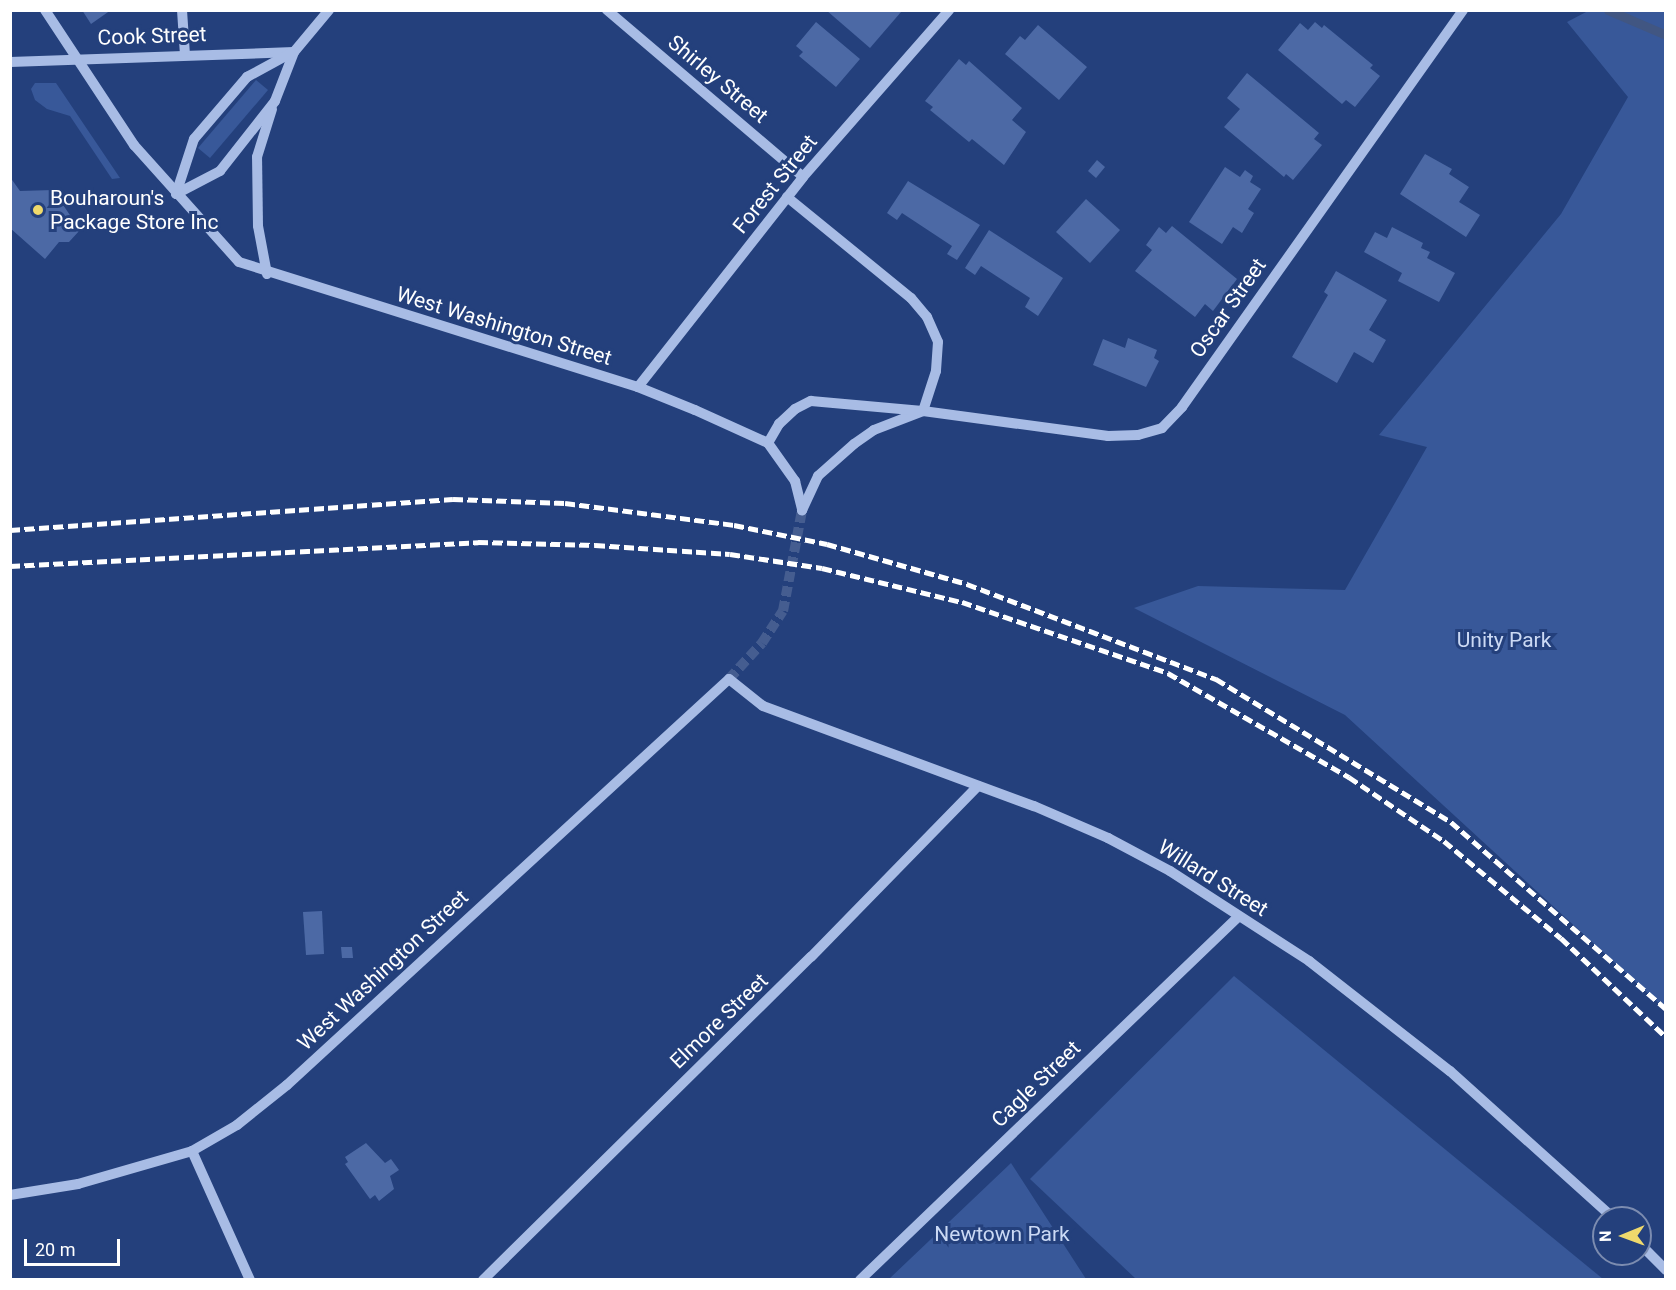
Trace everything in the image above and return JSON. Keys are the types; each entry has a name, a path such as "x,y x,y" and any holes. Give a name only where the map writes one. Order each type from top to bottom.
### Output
{"street":[{"name":"West Washington Street","path":"45,10 134,145 239,262 267,274 638,387 768,444"},
{"path":"182,10 185,55"},
{"path":"267,274 258,226 257,156 275,100 294,52 329,10"},
{"name":"Shirley Street","path":"607,10 803,177"},
{"name":"Forest Street","path":"638,387 803,177 949,10"},
{"name":"Oscar Street","path":"923,411 874,430 854,444 818,476 802,510 795,481 768,444 778,424 795,409 811,401 923,411 1108,436 1138,435 1162,428 1182,407 1463,10"},
{"name":"Cook Street","path":"10,62 294,52"},
{"path":"176,194 194,139 247,77 294,52"},
{"path":"176,194 220,171 275,100"},
{"path":"788,197 911,298 927,317 938,342 936,371 923,411"},
{"name":"West Washington Street","path":"10,1195 78,1184 192,1151 237,1125 286,1085 729,679"},
{"name":"Willard Street","path":"729,679 763,706 978,786 1108,838 1170,872 1309,961 1450,1071 1600,1206"},
{"name":"Elmore Street","path":"483,1280 812,957 978,786"},
{"name":"Cagle Street","path":"860,1280 1239,916"},
{"path":"192,1151 250,1280"},
{"path":"1652,1256 1665,1270"}],"green space":[{"name":"Unity Park","path":"1588,11 1665,11 1665,1009 1345,715 1134,608 1198,586 1345,590 1427,447 1379,435 1561,214 1628,97 1567,22"},
{"path":"256,80 268,90 210,158 198,148"},
{"path":"35,83 56,83 120,178 112,179 70,116 47,109 35,100 31,89"},
{"path":"1234,976 1603,1279 1136,1279 1030,1179"},
{"name":"Newtown Park","path":"1011,1163 1086,1279 889,1279"}],"building":[{"path":"82,10 111,10 91,24"},
{"path":"826,10 899,10 901,12 870,48"},
{"path":"816,22 860,59 836,87 799,56 803,52 796,46"},
{"path":"1315,22 1322,28 1324,25 1373,65 1370,68 1380,76 1355,107 1346,100 1342,104 1278,50 1300,23 1308,30"},
{"path":"1038,25 1087,67 1059,100 1005,54 1020,36 1025,40"},
{"path":"959,59 966,65 969,61 1022,108 1012,120 1026,132 1004,165 972,139 969,142 930,110 933,107 925,101"},
{"path":"1247,73 1319,133 1314,139 1322,145 1293,180 1286,174 1284,177 1224,127 1240,109 1227,98"},
{"path":"1425,154 1452,169 1449,174 1469,187 1459,202 1480,215 1466,237 1400,194"},
{"path":"1097,160 1105,167 1096,178 1088,171"},
{"path":"1225,167 1240,177 1245,170 1253,176 1250,182 1261,189 1248,209 1254,213 1242,233 1233,227 1222,244 1189,222"},
{"name":"Bouharoun's Package Store Inc","path":"10,177 20,191 53,190 80,230 69,242 59,242 45,259 10,228"},
{"path":"908,181 980,225 957,260 947,254 952,246 902,213 897,220 887,213"},
{"path":"1086,199 1120,230 1090,263 1056,232"},
{"path":"1172,226 1237,279 1213,311 1205,304 1195,317 1135,271 1152,250 1146,245 1159,227 1166,233"},
{"path":"1392,227 1423,243 1421,248 1430,252 1427,258 1455,273 1439,302 1398,281 1402,273 1364,252 1375,232 1387,238"},
{"path":"989,230 1063,278 1038,316 1025,307 1030,298 981,266 975,275 965,268"},
{"path":"1336,271 1387,300 1369,330 1386,340 1373,363 1354,352 1337,383 1292,357 1328,295 1324,292"},
{"path":"1128,338 1157,350 1154,358 1159,361 1146,387 1093,365 1103,339 1125,348"},
{"path":"322,911 324,954 306,955 303,912"},
{"path":"341,947 352,947 353,958 342,958"},
{"path":"366,1143 385,1163 391,1159 399,1170 390,1176 394,1189 379,1201 375,1195 370,1199 345,1164 348,1162 345,1157"}],"waterway":[{"path":"1608,10 1666,35"}],"tunnel":[{"path":"729,679 762,643 783,611 802,510"}],"railway":[{"path":"10,530 453,499 565,503 734,525 827,544 967,584 1216,679 1451,822 1666,1009"},
{"path":"10,566 478,542 595,545 730,554 822,568 962,602 1168,673 1349,777 1444,841 1561,938 1666,1037"}],"place":[{"name":"Bouharoun's Package Store Inc","path":"38,210"}]}
